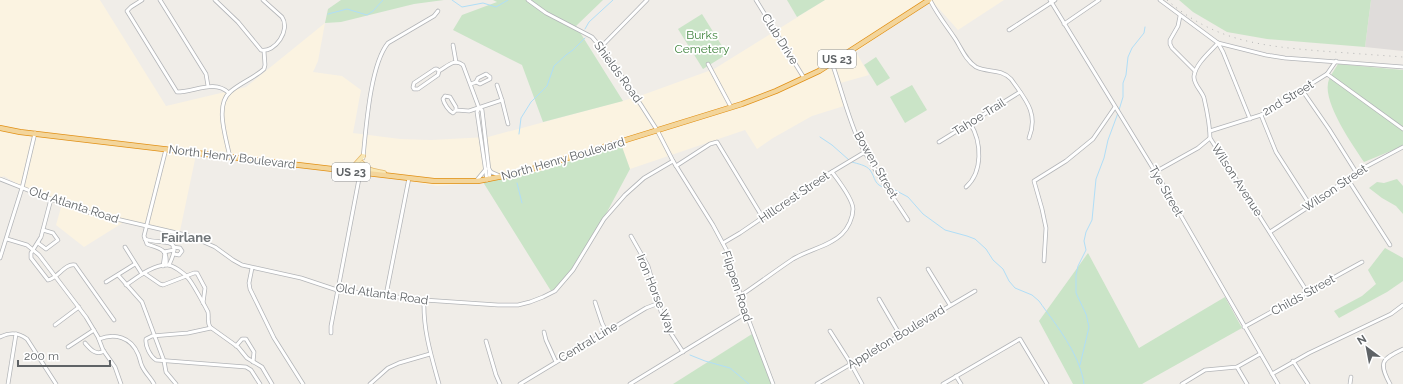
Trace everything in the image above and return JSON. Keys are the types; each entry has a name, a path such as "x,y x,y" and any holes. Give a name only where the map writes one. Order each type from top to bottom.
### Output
{"highway":[{"name":"North Henry Boulevard","path":"0,128 35,134 398,177 438,181 489,180 589,152 731,108 771,93 832,63 930,0"}],"main road":[{"path":"340,170 354,166 363,156"},
{"path":"362,163 364,167 368,169 398,177"}],"street":[{"path":"142,0 127,11 177,92 208,86 220,86 229,93"},
{"path":"160,0 206,74 208,86"},
{"path":"215,0 231,15 261,50 264,51 266,65 264,69 229,93 222,110 224,134 230,158"},
{"path":"263,0 282,17 284,20 285,29 282,37 270,48 264,51"},
{"name":"Shields Road","path":"528,0 546,13 592,37 601,47 657,130"},
{"path":"601,47 646,0"},
{"name":"Club Drive","path":"756,0 804,78"},
{"path":"930,0 941,21 971,63 983,69 997,71 1007,75 1020,92 1033,116 1033,129 1029,138"},
{"path":"1009,30 1050,1 1055,0"},
{"path":"1064,24 1100,0"},
{"path":"1160,0 1218,43 1266,55 1403,67"},
{"name":"Tye Street","path":"1050,1 1155,172 1278,384"},
{"path":"332,332 331,326 361,173 373,80 382,50 388,43 434,16 438,11"},
{"path":"1180,16 1178,26 1170,40 1170,44 1172,48 1195,71 1199,64 1218,43"},
{"path":"1218,43 1250,119"},
{"path":"453,45 456,62"},
{"name":"2nd Street","path":"1210,131 1261,115 1327,74 1336,61"},
{"path":"439,71 438,69 435,69 421,78 414,83 413,88 417,89 438,75 439,71 456,62"},
{"path":"456,62 464,66 479,108 477,112 489,180"},
{"name":"Bowen Street","path":"832,63 850,117 865,152 908,220"},
{"path":"708,64 731,108"},
{"name":"Wilson Avenue","path":"1195,71 1195,82 1204,97 1210,138 1308,292"},
{"path":"471,84 476,82 479,84 488,81 490,76 487,74 478,77 476,82"},
{"path":"1327,74 1403,129"},
{"path":"421,78 425,84"},
{"path":"497,85 508,124"},
{"path":"1302,90 1356,172"},
{"name":"Tahoe Trail","path":"939,142 1020,92"},
{"path":"456,110 456,107 450,97 444,97 443,100 450,111 454,112 456,110 465,112 502,100"},
{"path":"1044,261 1046,228 1034,181 1066,161 1093,139 1115,107"},
{"path":"1261,115 1276,152 1310,205"},
{"path":"966,187 975,174 979,163 977,138 970,123"},
{"name":"Flippen Road","path":"657,130 673,161 723,243 758,348 773,384"},
{"path":"0,258 22,188 35,134"},
{"path":"1155,172 1198,148 1210,138"},
{"path":"676,166 710,144 717,143 763,218"},
{"name":"Wilson Street","path":"1270,232 1328,194 1356,172 1403,147"},
{"path":"166,149 144,236 147,244 159,247 164,252 166,266"},
{"name":"Hillcrest Street","path":"723,243 763,218 815,182 865,152"},
{"name":"Old Atlanta Road","path":"0,179 86,212 175,231 203,240 242,265 301,278 338,290 479,305 518,304 537,300 550,294 561,286 573,270 604,219 625,195 644,178 673,161"},
{"path":"487,167 494,173 503,177"},
{"path":"476,181 487,167"},
{"path":"740,296 793,259 832,241 842,234 847,228 852,218 853,208 849,198 832,172"},
{"path":"386,295 409,178"},
{"path":"1347,178 1390,245"},
{"path":"51,199 43,230 38,243 30,255 31,258 47,280 51,280 70,265 76,265 114,320"},
{"path":"38,243 46,248 58,240 56,235 53,233 43,230"},
{"name":"Iron Horse Way","path":"630,236 648,266 668,329 683,352"},
{"path":"7,239 27,245 39,255 79,307 94,330 104,351 115,367 121,384"},
{"path":"145,239 153,241 166,241 171,244 174,250"},
{"path":"125,247 143,274 160,284 163,285 196,273 199,275 205,288 203,304"},
{"path":"164,252 174,250"},
{"path":"126,285 143,274 166,266 174,250"},
{"name":"Childs Street","path":"1244,327 1362,262"},
{"path":"106,282 135,264"},
{"path":"166,266 187,276 208,313 208,324 211,328 236,346 246,357 262,367 271,384"},
{"path":"252,268 249,284 250,289 274,338 302,384"},
{"path":"928,269 950,305"},
{"path":"118,275 141,301 164,361 166,372 176,384"},
{"name":"Appleton Boulevard","path":"817,384 975,291"},
{"path":"879,299 900,335"},
{"path":"424,300 423,318 425,332 439,384"},
{"path":"595,302 606,331"},
{"name":"Central Line","path":"520,384 606,331 646,308 659,303"},
{"path":"1272,374 1293,361 1387,316 1403,305"},
{"path":"55,325 79,307"},
{"path":"630,384 746,313"},
{"path":"211,328 188,333 155,336 147,338 145,341 152,357 156,360 246,366 251,370 260,384"},
{"path":"68,347 94,330"},
{"path":"830,331 862,384"},
{"path":"544,332 556,362"},
{"path":"0,337 9,334 16,334 29,341 56,384"},
{"path":"8,384 16,334"},
{"path":"99,339 112,336 127,340 136,350 142,368 154,384"},
{"path":"236,346 242,339 246,339 254,352 253,362"},
{"path":"943,384 1020,339 1047,384"},
{"path":"486,341 500,384"},
{"path":"85,343 96,353 99,354 104,351"},
{"path":"1390,384 1384,374 1384,362 1390,355 1403,349"},
{"path":"370,384 388,368 399,363 430,354"},
{"path":"1182,384 1205,370 1236,367 1260,354"},
{"path":"1293,361 1308,384"},
{"path":"1236,367 1248,384"},
{"path":"956,376 961,384"},
{"path":"1350,384 1351,377"}],"shaded area":[{"path":"0,0 100,0 166,106 246,87 325,23 318,61 313,72 342,76 361,90 353,133 400,139 431,140 488,137 637,97 714,69 825,0 1004,0 958,30 932,1 856,52 869,75 837,84 844,106 812,116 773,138 757,149 745,130 630,169 621,144 541,171 489,182 437,186 395,179 273,165 241,158 196,155 180,231 124,222 84,247 56,225 62,204 27,190 4,176 0,178"},
{"path":"1371,0 1403,0 1403,51 1365,47"}],"green space":[{"path":"341,0 444,0 414,4 341,22 325,23 328,9"},
{"path":"493,0 603,0 576,26 623,101 543,122 522,65 453,30 462,15 497,2"},
{"path":"787,0 825,0 797,17"},
{"path":"1179,0 1371,0 1365,47 1267,39 1227,32 1193,12"},
{"name":"Burks Cemetery","path":"702,14 727,54 703,69 678,29"},
{"path":"876,57 890,78 877,86 864,65"},
{"path":"1338,64 1403,70 1403,146 1364,162 1340,124 1330,102 1328,83"},
{"path":"912,85 927,110 905,123 890,97"},
{"path":"621,144 630,169 584,255 567,280 551,291 483,182 541,171"},
{"path":"1397,179 1403,186 1403,214 1396,206 1369,188 1377,182 1384,183"},
{"path":"1385,248 1403,258 1403,281 1387,292 1339,318 1334,311 1362,296 1376,284 1368,270"},
{"path":"1088,253 1139,348 1225,297 1242,328 1142,384 1073,384 1039,321"},
{"path":"752,334 772,384 673,384"}],"waterway":[{"path":"328,14 347,9 367,15 383,0"},
{"path":"452,0 462,7 483,3 496,7 508,0"},
{"path":"585,29 589,22 613,0"},
{"path":"1119,110 1123,97 1123,83 1126,75 1128,57 1132,48 1144,33 1145,27"},
{"path":"519,134 521,118 531,102 547,86 554,66 585,38"},
{"path":"1080,365 1089,327 1086,314 1076,293 1076,275 1078,266 1086,250 1084,241 1086,232 1092,220 1096,179 1118,113"},
{"path":"820,137 849,160"},
{"path":"852,162 868,168 875,181 882,187 886,188"},
{"path":"517,183 522,203"},
{"path":"893,189 908,197 923,214 945,230 975,239 986,249 993,260 1003,269 1009,281 1015,288 1032,295 1039,301 1060,330 1078,362 1084,384"},
{"path":"690,355 730,368 749,384"}],"railway":[{"path":"1167,0 1202,25 1239,39 1278,47 1403,57"}],"district":[{"name":"Fairlane","path":"186,237"}]}
